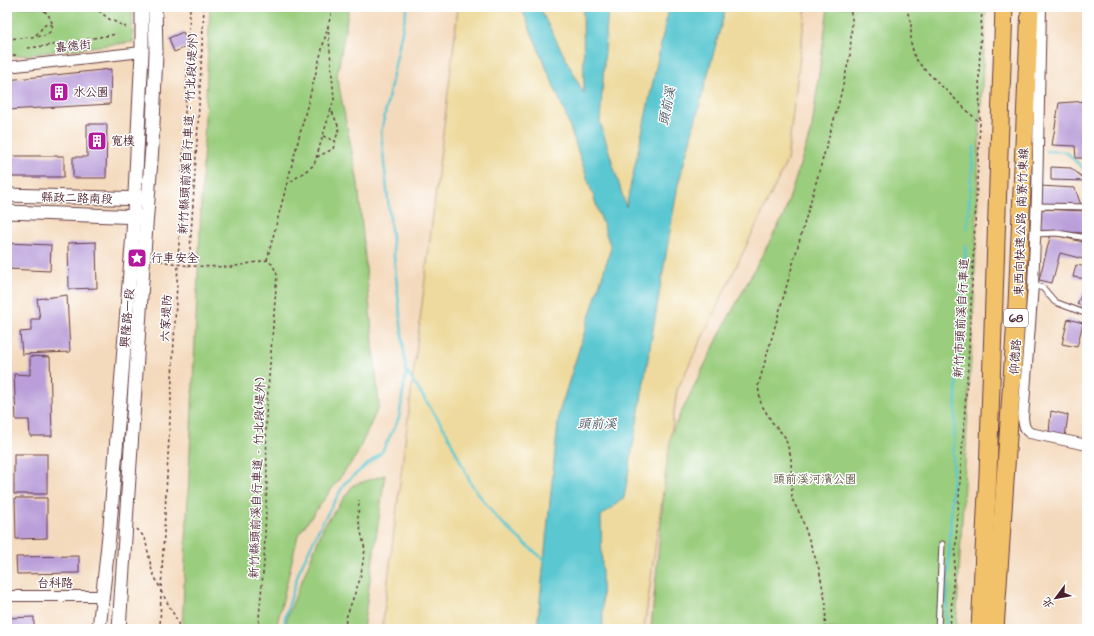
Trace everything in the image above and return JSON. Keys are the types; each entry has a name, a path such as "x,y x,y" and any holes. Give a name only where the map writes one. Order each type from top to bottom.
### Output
{"highway":[{"name":"東西向快速公路 南寮竹東線","path":"980,629 988,474 1004,7"},
{"name":"東西向快速公路 南寮竹東線","path":"994,629 1017,304 1030,7"}],"street":[{"name":"興隆路一段","path":"142,7 142,200"},
{"name":"興隆路一段","path":"119,629 126,528 140,217 152,147 156,53 156,7"},
{"name":"仰德路","path":"1041,7 1037,206 1033,285 1023,418 1026,430 1030,433 1085,444"},
{"name":"嘉德街","path":"7,67 142,52"},
{"name":"縣政二路南段","path":"7,195 142,200"},
{"name":"縣政二路南段","path":"7,212 140,217"},
{"name":"興隆路一段","path":"99,629 111,518 134,233 140,217"},
{"name":"台科路","path":"7,596 102,596"}],"lane":[{"path":"1037,206 1087,207"},
{"path":"1035,234 1057,233 1087,238"},
{"path":"1033,285 1043,288 1055,302 1087,314"},
{"path":"1085,444 1087,433"},
{"path":"938,629 942,544"}],"path":[{"path":"7,38 44,36 50,32 53,25 48,14 40,7"},
{"path":"94,7 109,19 126,27"},
{"name":"六家堤防","path":"160,629 190,7"},
{"name":"新竹縣頭前溪自行車道 - 竹北段(堤外)","path":"189,266 204,7"},
{"path":"153,260 189,266 231,267 267,260 333,7"},
{"path":"825,629 826,605 819,569 801,516 792,499 790,457 784,437 772,422 761,404 758,386 839,102 850,55 852,20 850,7"},
{"path":"906,7 911,23 911,43 915,58 924,70 980,123"},
{"name":"新竹市頭前溪自行車道","path":"950,629 968,364 980,123 979,71 982,7"},
{"path":"35,36 45,25 53,25"},
{"path":"286,185 314,165 332,109 334,99 328,25"},
{"path":"28,48 52,46 117,34"},
{"path":"7,56 16,55"},
{"path":"316,157 333,149 338,128 332,109"},
{"path":"323,136 335,141"},
{"name":"新竹縣頭前溪自行車道 - 竹北段(堤外)","path":"258,629 264,562 268,479 266,415 277,275 273,265 267,260"},
{"path":"345,629 346,618 360,579 365,550 358,518 359,500"},
{"path":"126,528 134,527 145,538 152,571 178,622 179,629"}],"green space":[{"path":"7,7 132,7 133,42 7,57"},
{"path":"210,7 349,7 337,76 358,183 379,406 356,456 298,535 276,629 182,629"},
{"name":"頭前溪河濱公園","path":"828,7 986,7 980,123 974,302 956,629 651,629 669,437 724,326 784,215 812,127"},
{"path":"385,475 363,629 286,629 287,617 324,526 353,485"}],"sand":[{"path":"458,7 806,7 787,161 677,390 644,629 382,629"}],"water":[{"name":"頭前溪","path":"521,7 539,7 584,94 583,7 608,7 600,122 626,207 669,7 726,7 678,185 624,498 601,516 603,629 537,629 559,413 611,248 565,113"}],"building":[{"path":"183,32 189,46 174,52 169,38"},
{"name":"水公園","path":"111,69 110,104 7,110 7,80"},
{"path":"1087,101 1087,158 1076,158 1075,146 1052,145 1059,103"},
{"name":"寬樸","path":"87,124 107,124 106,178 73,178 73,157 87,157"},
{"path":"7,156 64,156 64,177 7,177"},
{"path":"1051,167 1071,168 1087,181 1051,180"},
{"path":"1040,186 1075,188 1081,205 1040,204"},
{"path":"1040,209 1085,211 1084,233 1039,231"},
{"path":"1051,234 1087,243 1087,260 1060,253 1052,283 1039,280"},
{"path":"96,242 97,288 69,289 68,243"},
{"path":"7,243 51,245 50,271 7,269"},
{"path":"1076,265 1087,267 1087,279 1073,277"},
{"path":"1084,290 1087,293 1087,304 1085,307 1077,304"},
{"path":"67,295 70,352 22,354 20,332 31,331 31,319 40,319 37,299"},
{"path":"1068,319 1083,323 1077,347 1062,344"},
{"path":"30,356 50,357 52,436 30,436 29,420 16,420 14,374 30,375"},
{"path":"1051,411 1068,415 1065,437 1049,433"},
{"path":"14,454 47,454 47,494 14,494"},
{"path":"15,498 47,498 47,538 16,539"},
{"path":"79,556 79,573 17,574 16,557"},
{"path":"34,617 34,629 7,629 7,618"}],"waterway":[{"path":"283,629 299,571 321,525 345,483 382,452 399,418 406,372 381,133 407,7"},
{"path":"967,229 974,147"},
{"path":"1047,151 1066,152 1087,172"},
{"path":"946,629 957,373 966,246"},
{"path":"407,372 447,433 471,484 496,517 546,561"}],"place":[{"name":"水公園","path":"59,92"},
{"name":"寬樸","path":"97,141"},
{"name":"行車安全","path":"137,258"}]}
